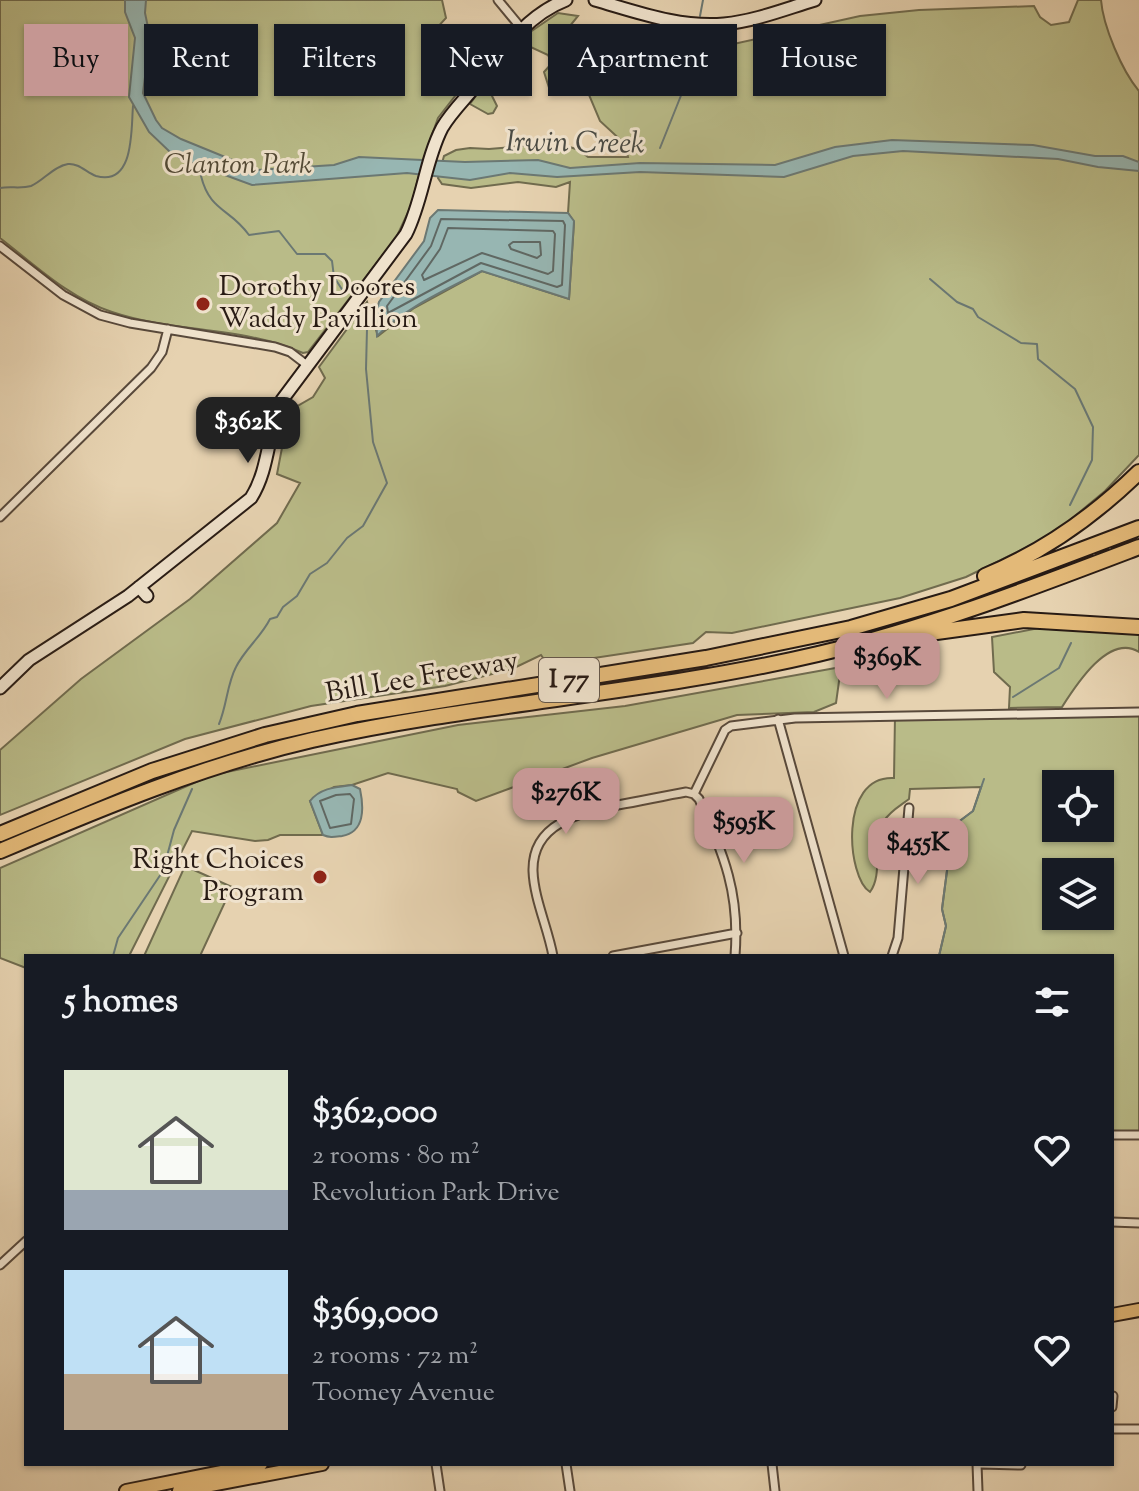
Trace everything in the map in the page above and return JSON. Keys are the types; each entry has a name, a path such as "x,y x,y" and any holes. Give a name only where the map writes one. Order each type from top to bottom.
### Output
{"highway":[{"path":"851,628 959,587 1030,555 1089,516 1139,472"},
{"name":"Bill Lee Freeway","path":"0,834 152,771 265,735 357,714 706,658 851,628 951,599 1139,528"},
{"name":"Bill Lee Freeway","path":"0,851 149,790 291,745 364,730 731,673 858,643 963,613 1139,547"},
{"path":"858,643 977,624 1024,620 1139,627"}],"main road":[{"path":"1114,1315 1139,1310"},
{"path":"126,1491 251,1466"},
{"path":"179,1491 212,1474 300,1466"}],"street":[{"path":"498,0 518,24"},
{"path":"528,24 544,11 566,0"},
{"path":"595,0 677,22 705,25 742,22 789,4 815,0"},
{"path":"0,688 46,647 143,591 251,498 263,476 269,438 279,407 406,234 448,118 466,96"},
{"path":"0,246 63,295 92,312 120,321 275,347 290,352 307,365"},
{"path":"0,517 151,368 162,352 168,329"},
{"path":"694,794 728,727 778,719 1139,712"},
{"path":"778,719 843,954"},
{"path":"553,954 533,871 537,850 550,830 580,813 686,792 699,799 729,870 735,903 735,954"},
{"path":"893,954 898,938 909,808"},
{"path":"624,954 737,933"},
{"path":"1114,1135 1139,1135"},
{"path":"1114,1222 1139,1223"},
{"path":"0,1265 24,1243"},
{"path":"1114,1429 1139,1429"},
{"path":"436,1466 440,1491"},
{"path":"566,1466 570,1491"},
{"path":"772,1466 775,1491"},
{"path":"977,1491 979,1466"}],"green space":[{"name":"Clanton Park","path":"0,0 442,0 446,18 440,24 421,24 421,96 455,96 438,118 411,206 396,238 308,352 257,338 136,319 112,312 67,290 0,238"},
{"path":"1078,0 1101,0 1114,48 1139,91 1139,455 1105,491 1052,535 966,577 900,598 732,633 706,632 693,643 548,665 541,655 512,669 445,686 311,706 185,739 0,815 0,750 81,679 190,599 277,523 300,483 277,474 289,411 313,397 325,378 319,367 367,302 378,336 414,308 482,271 569,299 574,222 568,213 570,182 556,187 518,182 471,188 442,184 438,178 444,156 470,148 557,143 579,150 588,157 628,157 625,144 600,121 590,96 737,96 737,43 753,40 753,96 886,96 886,24 824,24 860,16 919,10 1034,6 1040,17 1051,25 1069,22"},
{"path":"558,13 578,16 572,24 548,24 548,55 532,48 532,31"},
{"path":"476,96 492,96 497,106 493,113 488,114 470,104"},
{"path":"1039,628 1136,632 1139,634 1139,652 1128,648 1116,649 1105,655 1094,664 1062,707 1009,708 1010,687 994,672 992,637"},
{"path":"841,667 836,703 814,712 737,715 592,758 476,801 457,789 388,773 352,785 334,787 310,801 323,835 280,835 255,841 192,831 130,954 24,954 24,967 0,958 0,868 212,775 458,725 625,706"},
{"path":"1139,712 1139,1135 1114,1135 1114,954 939,954 946,926 942,909 951,840 957,823 973,811 981,787 910,789 909,799 889,814 880,829 876,876 870,892 856,868 852,829 863,793 876,781 894,778 895,716"},
{"path":"185,866 232,887 201,954 145,954"}],"water":[{"path":"125,0 146,0 143,93 162,128 257,170 334,165 359,157 465,162 538,160 570,168 640,163 775,165 835,147 892,140 1033,145 1095,156 1123,156 1139,162 1139,171 1058,159 903,151 853,156 784,177 640,172 557,177 510,173 470,180 407,173 252,185 184,160 170,152 149,132 129,97 135,38 125,12"},
{"path":"438,210 568,213 574,221 569,299 482,271 413,308 377,336 379,302 424,241 430,218"},
{"path":"352,785 360,789 362,811 359,824 350,834 323,835 310,801 323,791"}],"waterway":[{"path":"700,16 703,0"},
{"path":"660,148 681,96"},
{"path":"0,188 31,186 68,164 96,176 109,177 118,173 131,141 133,106"},
{"path":"206,168 201,176 210,197 249,235 279,231 297,254 325,254 332,261 334,277 345,294"},
{"path":"930,279 957,302 973,309 978,317 1021,343 1037,344 1038,359 1075,389 1093,427 1092,460 1070,505"},
{"path":"219,724 233,674 244,654 270,619 277,617 283,607 297,596 310,574 327,563 347,538 363,526 387,483 373,442 366,369 367,329 356,311"},
{"path":"1013,697 1059,668 1071,643"},
{"path":"939,954 946,926 942,909 951,840 957,823 973,811 984,779"},
{"path":"114,954 118,938 163,871 174,830 192,789"}],"place":[{"name":"Dorothy Doores Waddy Pavillion","path":"203,304"},
{"name":"Right Choices Program","path":"320,877"}],"water label":[{"name":"Irwin Creek","path":"575,144"}]}
